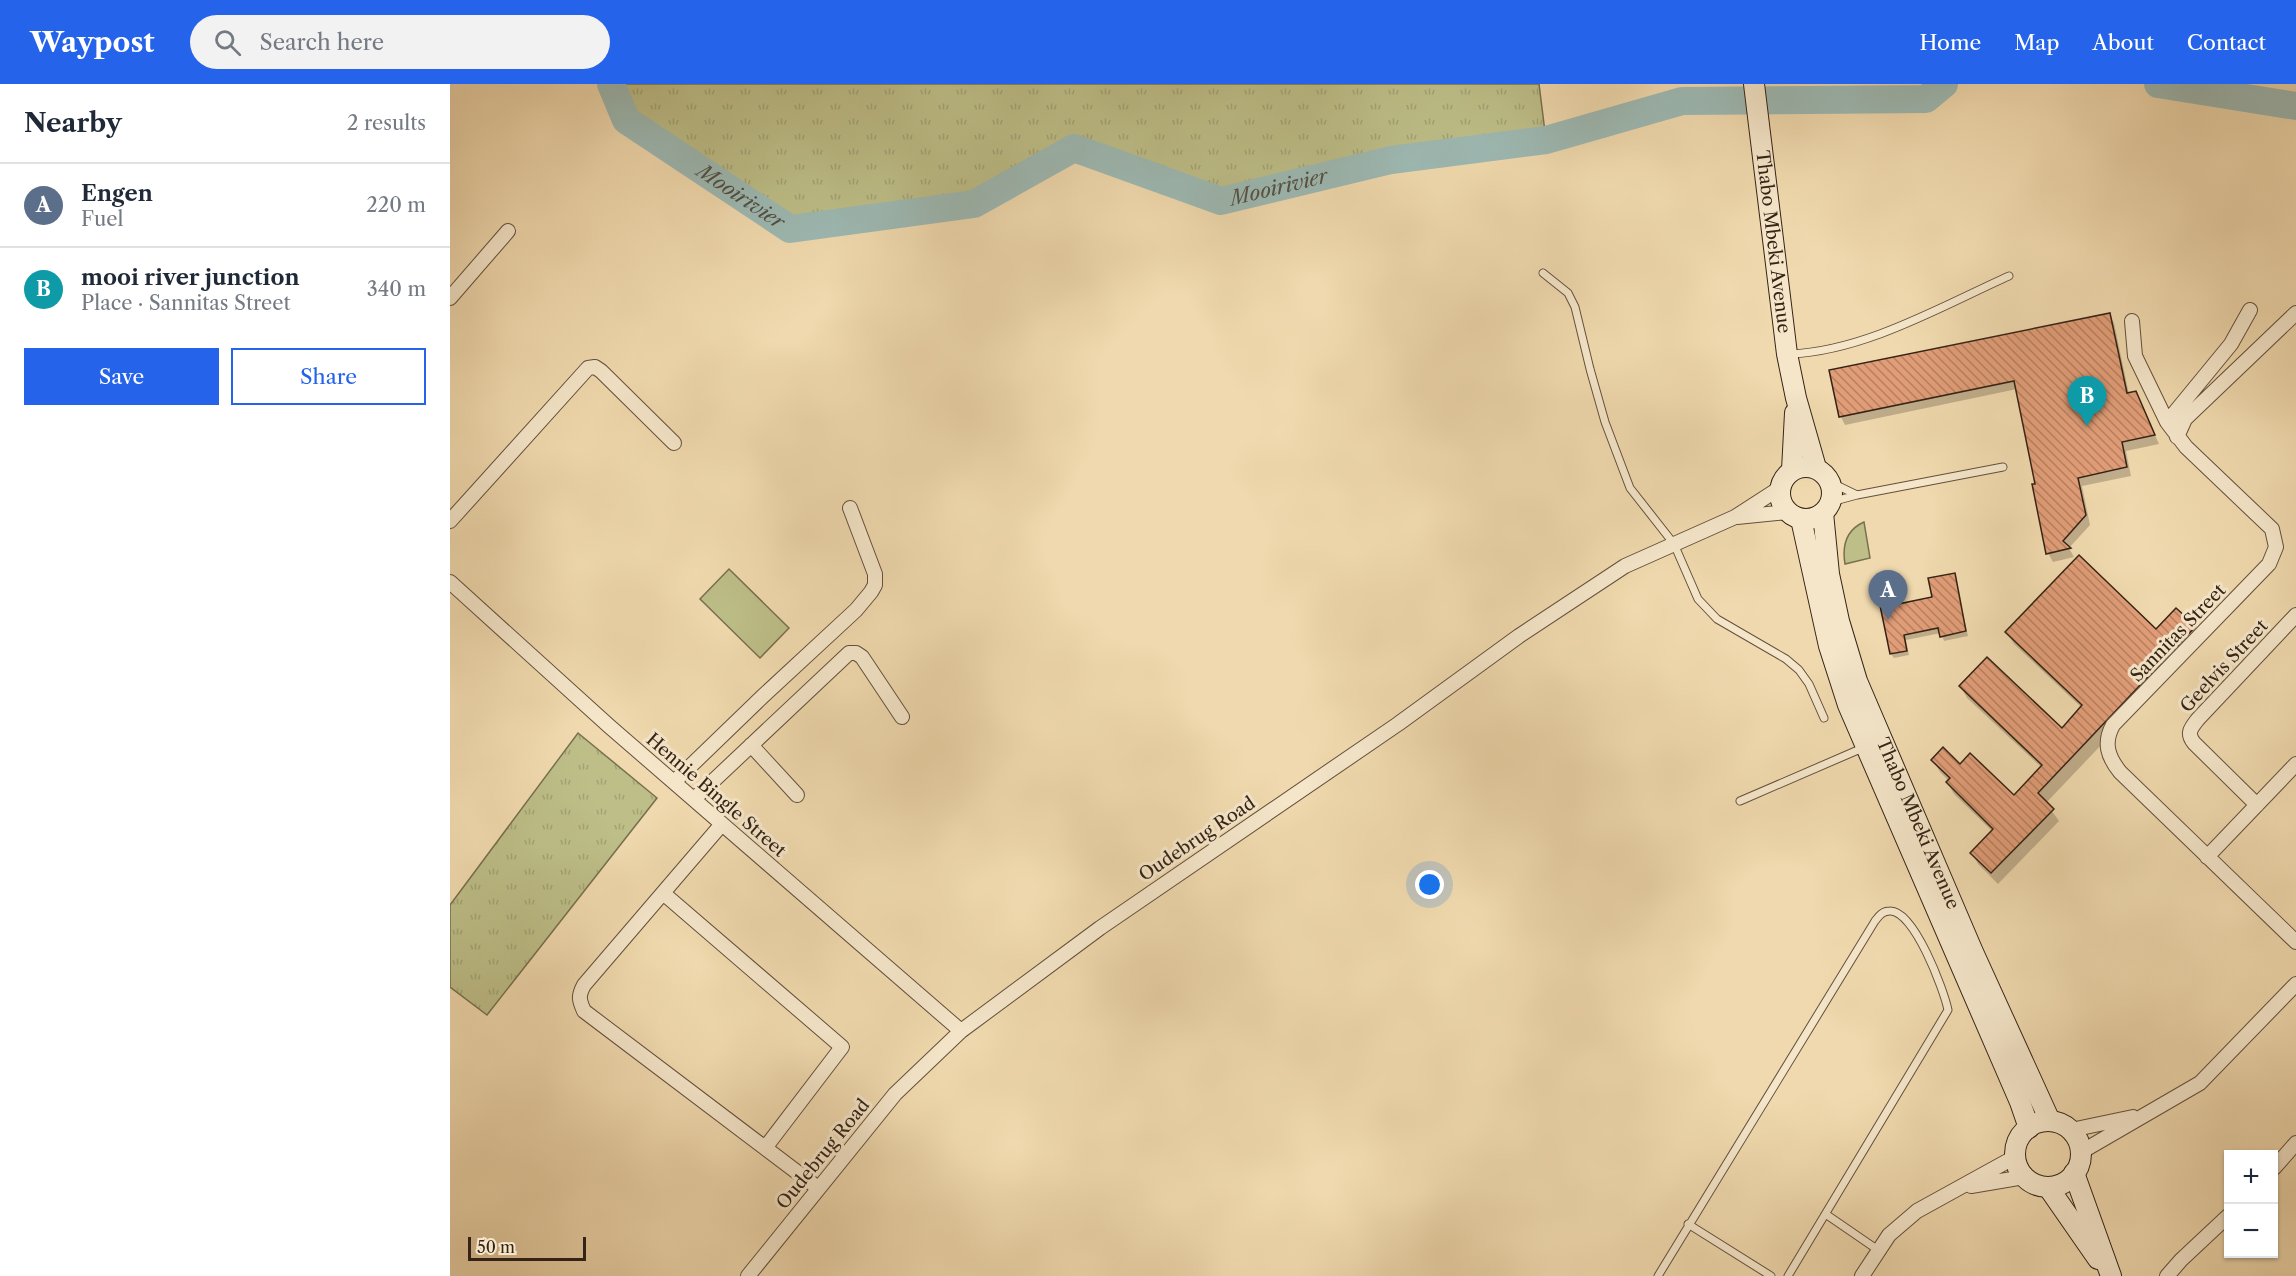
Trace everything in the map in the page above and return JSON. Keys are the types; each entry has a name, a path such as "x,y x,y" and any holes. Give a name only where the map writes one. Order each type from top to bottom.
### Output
{"main road":[{"name":"Thabo Mbeki Avenue","path":"1754,84 1788,354 1796,398 1816,468"},
{"name":"Thabo Mbeki Avenue","path":"1792,470 1796,398"},
{"path":"1804,466 1816,468 1830,482 1833,496 1827,508 1813,519 1794,516 1780,501 1780,488 1784,478 1792,470 1804,466"},
{"name":"Thabo Mbeki Avenue","path":"1827,508 1829,574 1839,621 1857,681 1973,952 2050,1121"},
{"name":"Thabo Mbeki Avenue","path":"1794,516 1829,646 1848,705 2020,1102 2029,1128"},
{"path":"2057,1122 2071,1130 2078,1140 2080,1159 2074,1173 2063,1183 2048,1187 2039,1186 2024,1177 2018,1168 2014,1157 2016,1144 2022,1133 2029,1128 2035,1124 2057,1122"},
{"path":"2074,1173 2110,1276"},
{"path":"2048,1187 2110,1276"}],"street":[{"path":"450,298 508,231"},
{"path":"2167,422 2230,344 2250,310"},
{"path":"2177,437 2186,419 2296,312"},
{"name":"Sannitas Street","path":"2132,321 2135,356 2167,422 2177,437 2272,530 2276,547 2269,564 2113,725 2108,734 2107,749 2120,772 2296,942"},
{"path":"450,521 588,368 594,367 601,370 674,443"},
{"name":"Oudebrug Road","path":"748,1276 895,1094 961,1031 1100,928 1398,724 1519,636 1625,566 1735,517 1780,488"},
{"path":"674,782 856,610 871,592 875,585 875,574 850,508"},
{"name":"Oudebrug Road","path":"1735,517 1794,516"},
{"name":"Hennie Bingle Street","path":"450,582 694,800 961,1031"},
{"name":"Geelvis Street","path":"2257,805 2194,743 2189,737 2189,731 2296,615"},
{"path":"694,800 849,653 856,653 862,657 902,717"},
{"path":"751,746 797,795"},
{"path":"2207,857 2296,764"},
{"path":"722,824 584,985 579,995 580,1003 584,1011 818,1188"},
{"path":"663,893 842,1047 765,1148"},
{"path":"2080,1152 2200,1083 2296,984"},
{"path":"2071,1130 2147,1115"},
{"path":"2278,1163 2296,1143"},
{"path":"1862,1276 1889,1234 1917,1210 2014,1157"},
{"path":"1960,1188 2024,1177"},
{"path":"2168,1276 2181,1260 2224,1221"}],"lane":[{"path":"1543,273 1568,293 1575,307 1605,422 1630,488 1674,544 1698,599 1708,611 1730,627 1786,658 1799,670 1809,684 1824,718"},
{"path":"1788,354 1836,348 1893,328 2009,276"},
{"path":"1827,508 1857,495 2003,467"},
{"path":"1830,482 1857,495"},
{"path":"1740,801 1865,747"},
{"path":"1658,1276 1875,921 1888,910 1895,912 1909,924 1921,942 1942,986 1948,1010 1943,1021 1930,1036 1905,1085 1788,1276"},
{"path":"1827,1215 1878,1250"},
{"path":"1688,1224 1771,1276"}],"green space":[{"path":"611,84 1539,84 1546,140 1391,160 1221,201 1074,148 974,204 790,229 626,120"},
{"path":"1864,522 1870,558 1845,564 1844,551 1849,534"},
{"path":"729,569 789,628 760,658 700,599"},
{"path":"578,733 657,798 487,1015 450,987 450,905"}],"building":[{"path":"2110,313 2127,393 2136,391 2155,435 2122,442 2127,467 2078,478 2086,515 2063,541 2071,548 2046,554 2032,484 2035,484 2014,381 1839,417 1829,370"},
{"path":"2079,555 2156,629 2176,608 2196,626 2038,793 2054,809 1991,873 1970,853 1993,829 1946,782 1950,778 1931,760 1943,747 1960,764 1970,753 2014,795 2042,765 1959,686 1987,657 2062,728 2082,705 2005,632"},
{"path":"1955,573 1966,631 1940,637 1938,628 1904,635 1907,651 1890,654 1876,586 1894,583 1898,604 1932,597 1928,578"}],"waterway":[{"name":"Mooirivier","path":"611,84 626,120 790,229 974,204 1074,148 1221,201 1391,160 1546,140 1682,101 1926,99 1944,84"},
{"name":"Mooirivier","path":"2158,84 2296,106"}],"place":[{"name":"mooi river junction","path":"2087,426"},
{"name":"Engen","path":"1888,620"}]}
